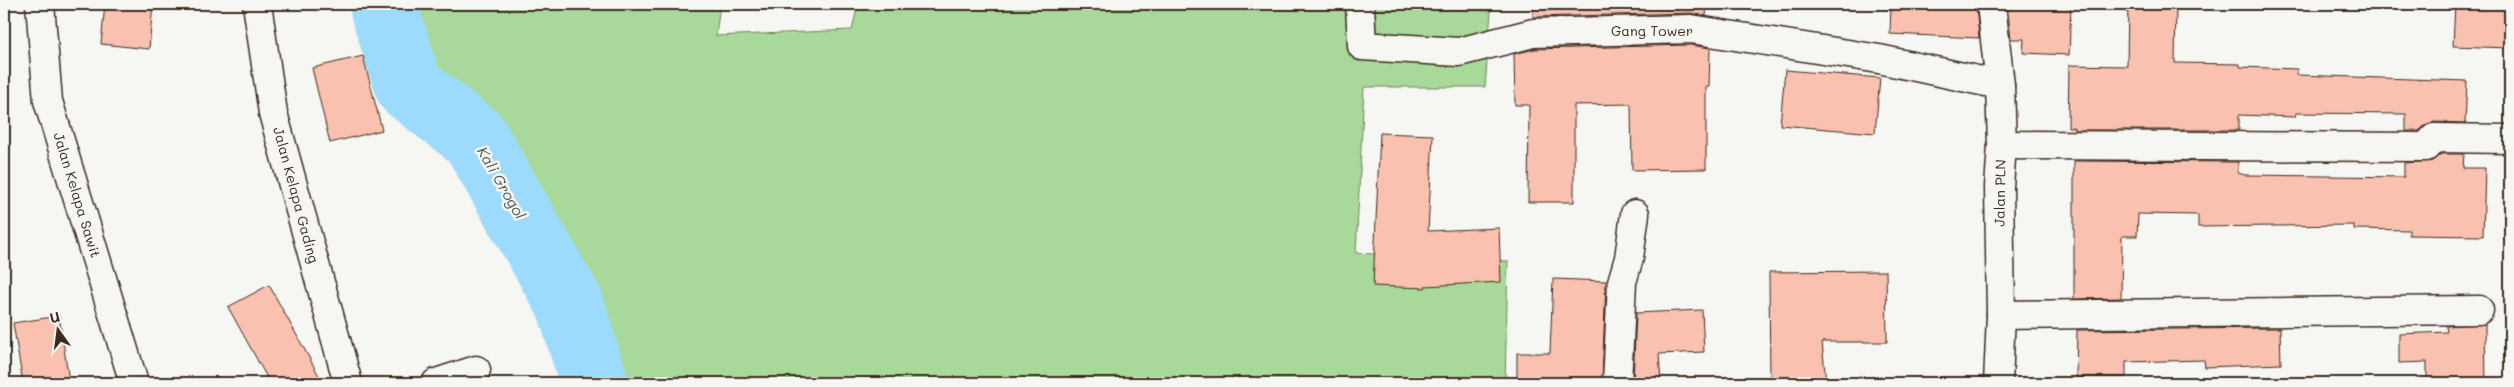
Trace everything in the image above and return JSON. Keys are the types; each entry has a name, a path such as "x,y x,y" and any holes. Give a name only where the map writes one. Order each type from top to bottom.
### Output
{"street":[{"name":"Jalan Kelapa Sawit","path":"40,4 48,101 134,383"},
{"name":"Jalan Kelapa Gading","path":"257,4 273,113 348,383"},
{"name":"Gang Tower","path":"1360,4 1362,46 1459,52 1533,33 1691,29 1879,59 2000,85"},
{"name":"Jalan PLN","path":"1991,4 2000,85 2002,145 1999,187 2001,315 1998,383"},
{"path":"2002,145 2426,147 2434,138 2510,139"},
{"path":"1617,383 1622,282 1629,258 1635,214"},
{"path":"2001,315 2479,310"},
{"path":"436,383 476,370"}],"green space":[{"path":"412,4 720,4 716,36 852,30 858,4 1362,4 1491,11 1485,87 1364,87 1356,253 1508,261 1505,383 559,383 605,378 558,249 417,63"}],"building":[{"path":"105,4 153,4 149,49 101,44"},
{"path":"1533,4 1707,4 1706,16 1691,13 1533,17"},
{"path":"1891,4 1976,4 1979,38 1890,34"},
{"path":"2007,4 2071,4 2069,55 2023,53 2024,39 2011,39"},
{"path":"2128,4 2176,4 2175,63 2240,64 2240,67 2297,69 2297,75 2467,81 2465,123 2434,122 2427,124 2419,131 2406,131 2406,114 2296,113 2295,117 2239,115 2239,130 2074,130 2074,127 2068,127 2069,65 2127,66"},
{"path":"2455,4 2510,5 2510,48 2453,46"},
{"path":"1690,45 1710,48 1709,87 1706,87 1706,169 1632,170 1631,104 1574,105 1574,202 1528,202 1529,105 1515,105 1514,54 1535,49"},
{"path":"363,56 382,130 330,143 312,68"},
{"path":"1785,70 1880,78 1875,133 1780,125"},
{"path":"1380,133 1433,135 1428,231 1499,228 1501,282 1425,286 1425,288 1373,286"},
{"path":"2441,154 2464,154 2463,168 2485,168 2483,236 2409,235 2409,230 2354,229 2354,225 2198,227 2198,215 2138,214 2137,236 2122,236 2121,298 2074,299 2074,161 2238,162 2238,173 2245,175 2404,177 2404,163 2432,161"},
{"path":"1886,271 1887,342 1822,342 1826,383 1770,383 1769,272"},
{"path":"1553,279 1606,281 1602,383 1517,383 1517,353 1550,353"},
{"path":"269,285 323,383 270,383 228,307"},
{"path":"1702,310 1704,352 1659,354 1661,383 1633,383 1636,313"},
{"path":"59,316 69,381 23,383 13,323"},
{"path":"2485,324 2486,383 2427,383 2427,362 2399,363 2399,334 2447,332 2446,326"},
{"path":"2280,328 2281,364 2205,367 2204,360 2126,362 2126,377 2076,377 2077,330"}],"waterway":[{"name":"Kali Grogol","path":"385,4 384,9 409,87 475,138 570,304 594,383"}]}
